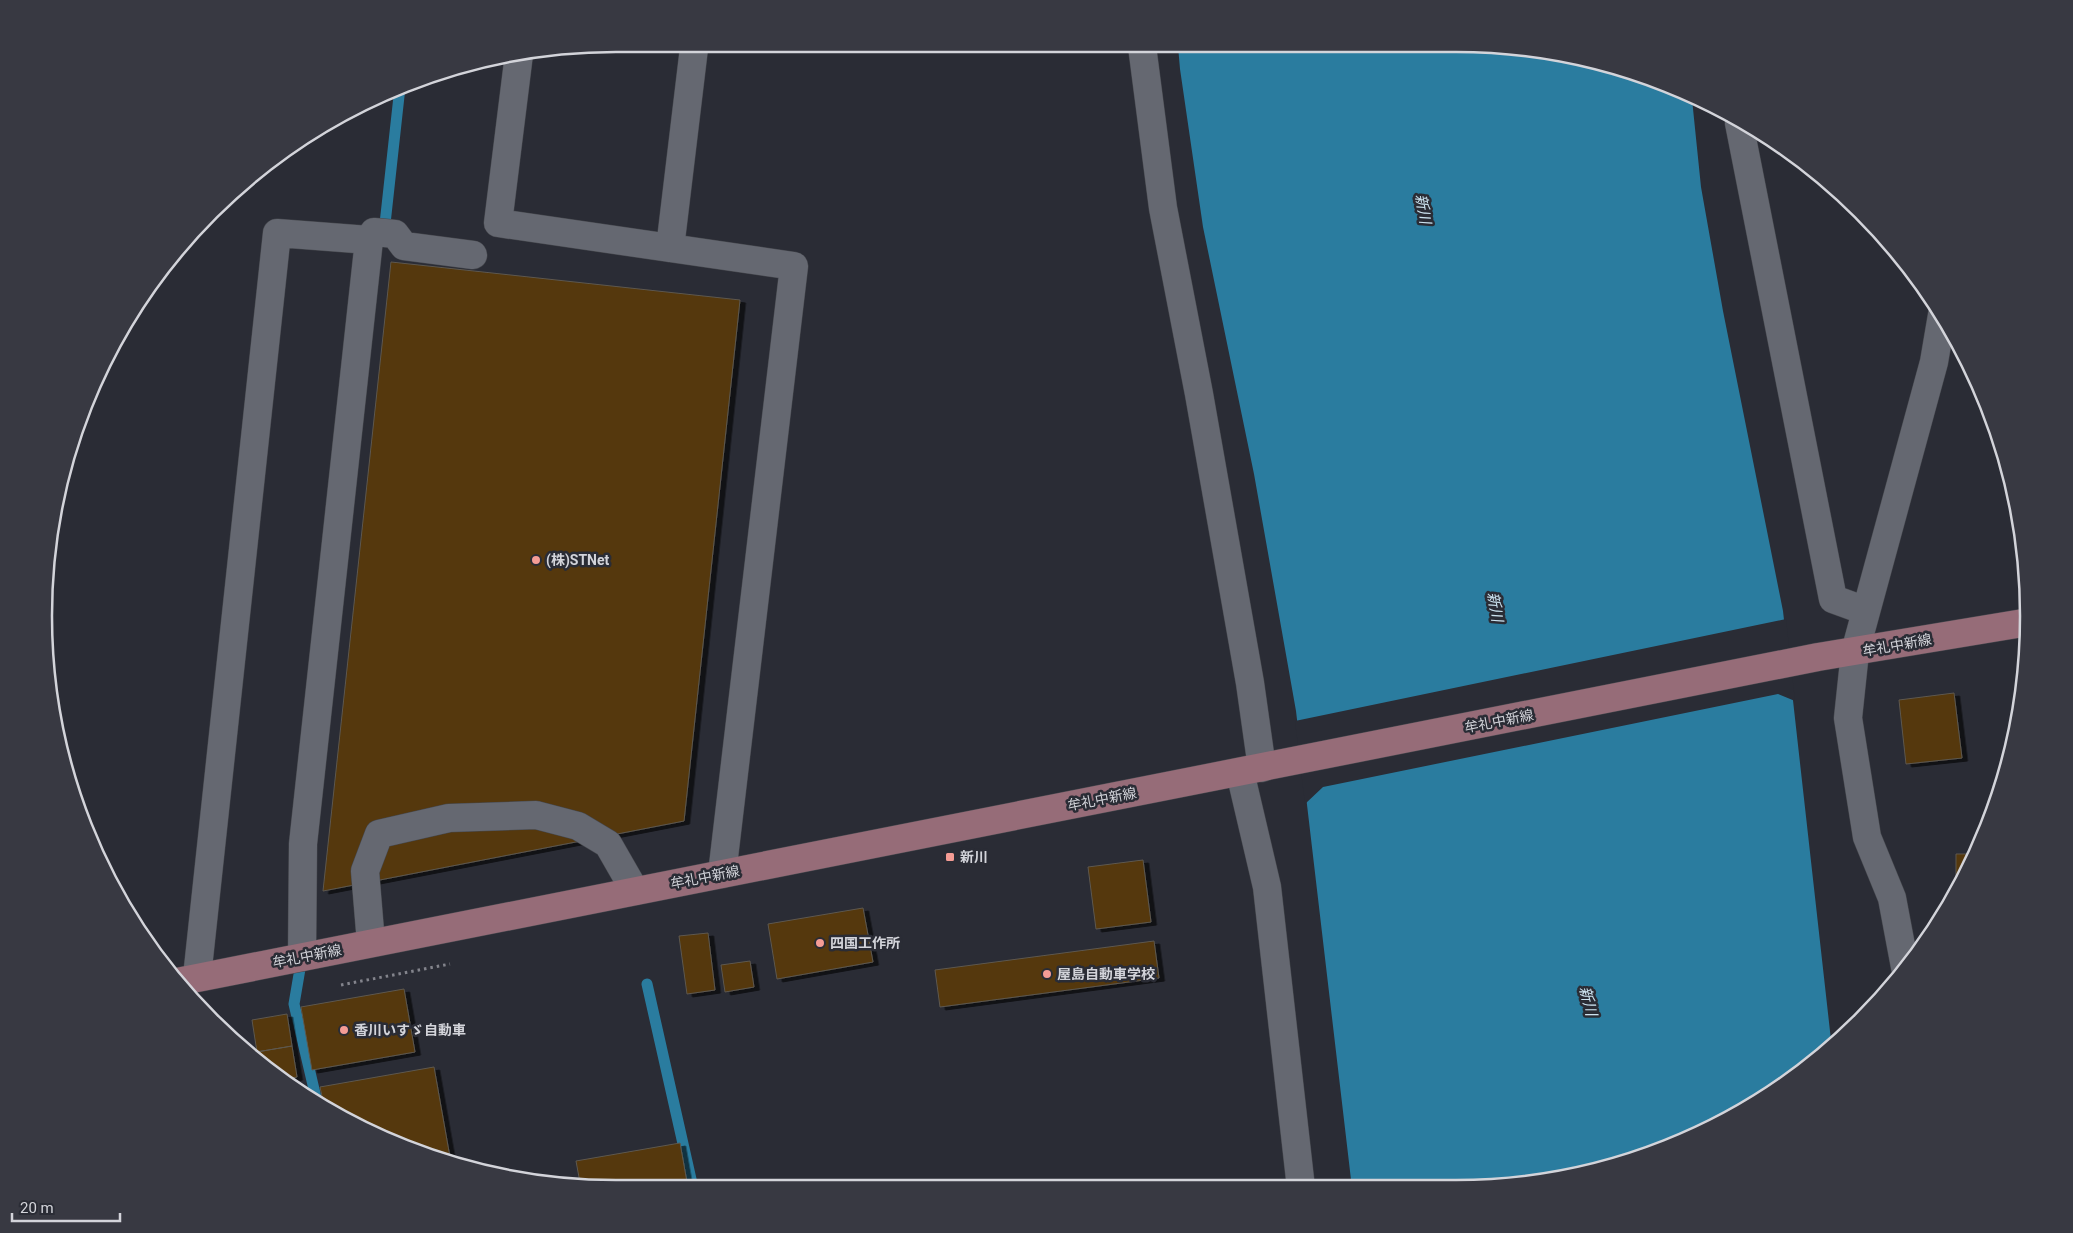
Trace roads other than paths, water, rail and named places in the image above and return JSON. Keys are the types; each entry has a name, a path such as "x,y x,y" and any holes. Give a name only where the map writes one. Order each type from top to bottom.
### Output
{"main road":[{"name":"牟礼中新線","path":"187,979 1818,657 2020,624"}],"street":[{"path":"670,248 693,53"},
{"path":"1143,53 1163,208 1201,404 1263,767 1267,887 1300,1180"},
{"path":"518,61 498,223 794,266 722,874"},
{"path":"1740,129 1833,599 1866,611"},
{"path":"302,957 303,844 369,240 374,232 395,234 404,246 473,255"},
{"path":"187,979 278,233 369,240"},
{"path":"1904,960 1892,898 1868,836 1848,718 1855,652 1934,362 1940,327"},
{"path":"371,943 365,871 378,834 449,818 536,814 578,826 608,844 635,891"}],"water":[{"path":"1179,53 1493,54 1567,63 1638,82 1693,105 1701,187 1723,311 1783,611 1831,1038 1800,1064 1770,1085 1706,1122 1638,1151 1567,1170 1493,1179 1351,1180 1296,711 1254,474 1203,227"}],"waterway":[{"path":"384,233 399,96"},
{"path":"302,957 294,1004 315,1093"},
{"path":"647,984 691,1180"}],"place":[{"name":"(株)STNet","path":"536,560"},
{"name":"新川","path":"950,857"},
{"name":"四国工作所","path":"820,943"},
{"name":"屋島自動車学校","path":"1047,974"},
{"name":"香川いすゞ自動車","path":"344,1030"}]}
